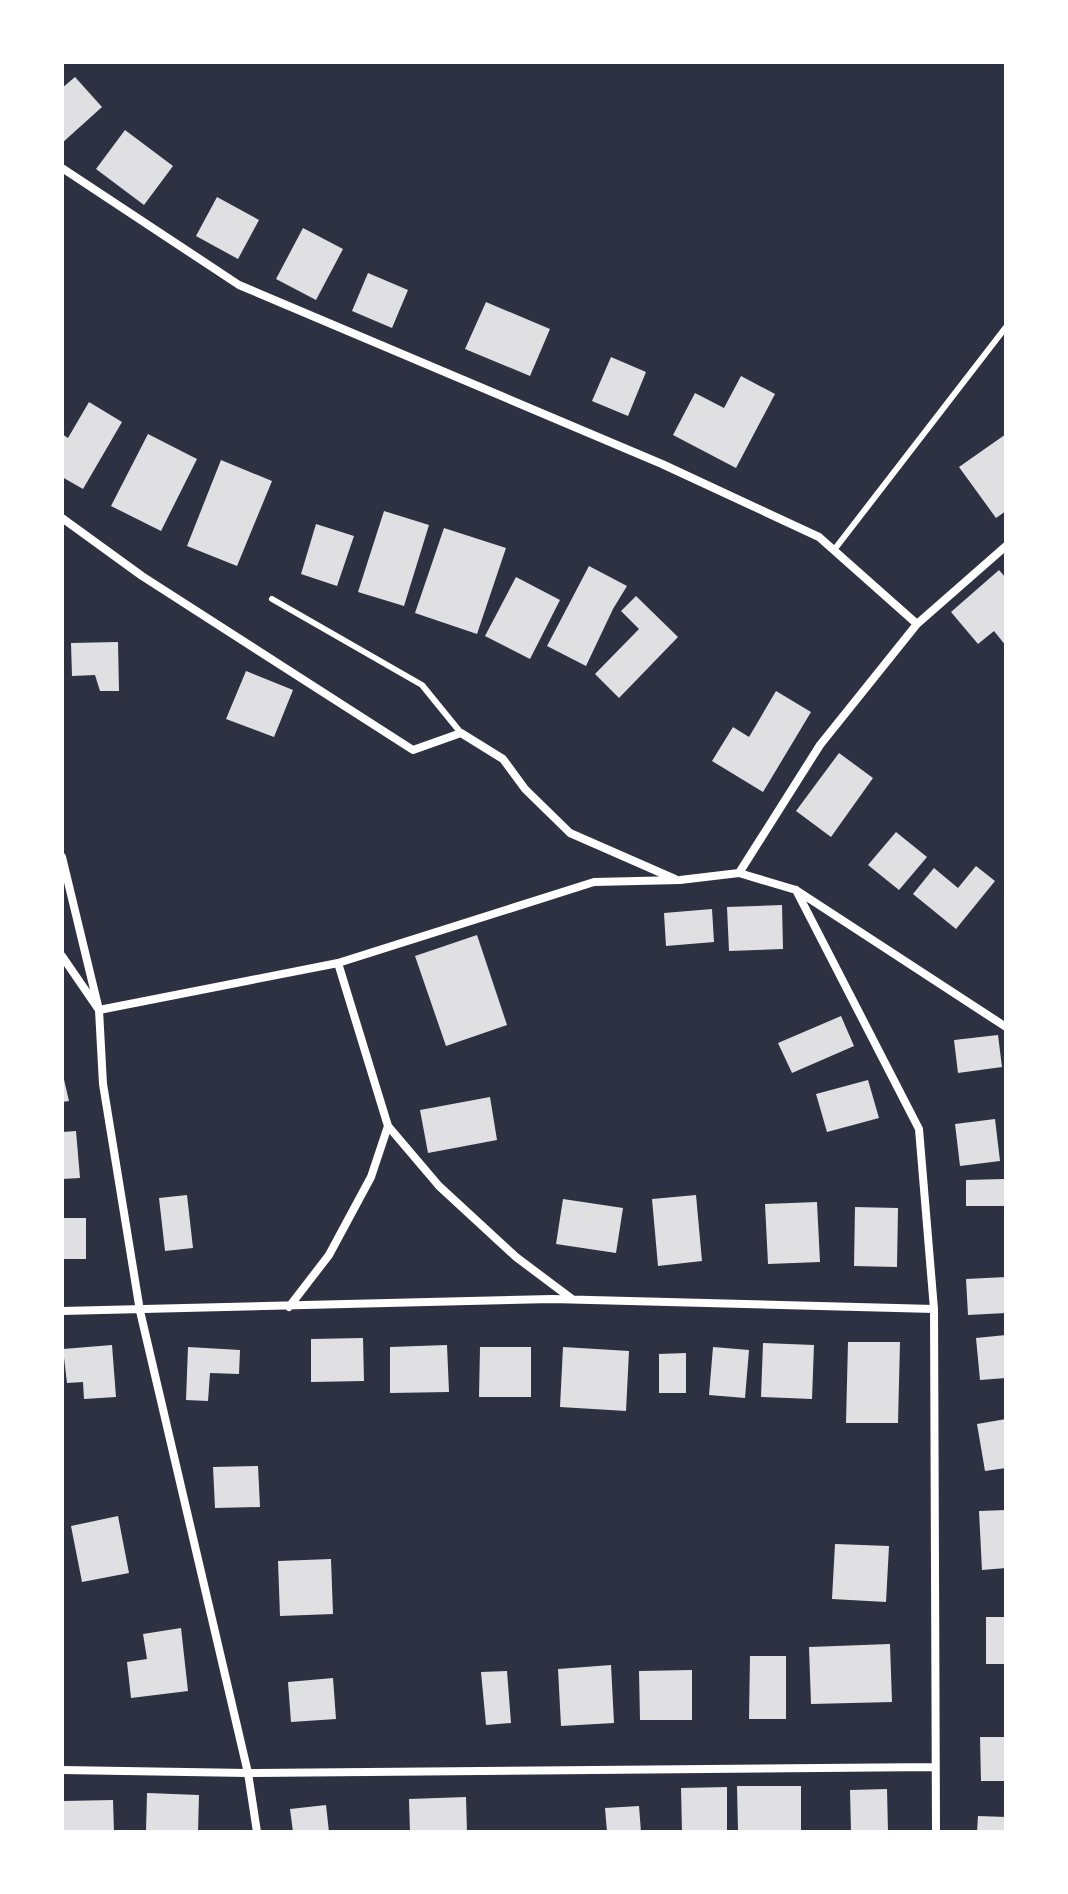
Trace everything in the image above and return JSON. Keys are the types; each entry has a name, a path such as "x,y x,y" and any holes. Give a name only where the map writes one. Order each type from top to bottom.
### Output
{"street":[{"path":"62,168 239,285 662,464 819,537 917,624"},
{"path":"62,518 142,576 413,750 461,733 503,759 525,789 570,833 680,880"},
{"path":"739,873 820,745 917,624 1006,547"},
{"path":"62,857 99,1010 103,1084 140,1311 248,1773 257,1832"},
{"path":"99,1010 338,963 594,882 680,880 739,873 796,890 1006,1027"},
{"path":"796,890 919,1129 934,1309 936,1832"},
{"path":"62,956 99,1010"},
{"path":"338,963 388,1126 439,1186 516,1257 573,1300"},
{"path":"289,1307 329,1255 371,1177 388,1126"},
{"path":"62,1311 573,1300 934,1309"},
{"path":"62,1770 248,1773 935,1767"}],"lane":[{"path":"834,550 1006,327"},
{"path":"272,599 422,685 461,733"}],"building":[{"path":"75,77 102,107 62,143 62,88"},
{"path":"125,130 173,166 144,205 96,169"},
{"path":"217,197 259,220 238,259 196,236"},
{"path":"303,228 343,249 316,300 276,279"},
{"path":"368,273 408,290 392,328 352,311"},
{"path":"486,302 550,329 530,376 465,349"},
{"path":"611,357 646,372 628,416 592,401"},
{"path":"741,376 775,394 736,468 673,435 695,393 724,408"},
{"path":"89,402 122,422 83,489 62,477 62,434 68,438"},
{"path":"148,434 197,459 161,531 111,506"},
{"path":"1006,434 1006,511 996,518 959,467"},
{"path":"221,460 272,481 237,566 187,546"},
{"path":"384,511 429,525 404,606 358,592"},
{"path":"316,524 354,536 337,586 301,574"},
{"path":"444,528 506,548 477,634 415,613"},
{"path":"589,566 627,586 586,666 547,646"},
{"path":"999,570 1006,578 1006,646 994,631 978,644 951,612"},
{"path":"516,577 560,600 530,659 485,636"},
{"path":"636,596 678,637 619,698 595,674 639,629 621,611"},
{"path":"118,642 119,691 100,691 95,675 72,676 71,643"},
{"path":"246,671 293,690 274,737 226,719"},
{"path":"776,691 811,712 763,792 712,761 733,727 749,737"},
{"path":"839,753 873,778 831,837 796,811"},
{"path":"896,832 927,857 899,890 868,865"},
{"path":"976,866 995,881 956,929 913,894 934,868 958,888"},
{"path":"782,905 783,949 729,951 727,907"},
{"path":"712,909 714,942 666,946 664,913"},
{"path":"477,935 507,1025 446,1046 415,956"},
{"path":"841,1016 854,1046 792,1073 778,1043"},
{"path":"998,1035 1002,1067 958,1073 954,1040"},
{"path":"62,1071 69,1101 62,1102"},
{"path":"868,1080 879,1118 827,1132 816,1094"},
{"path":"490,1097 497,1140 428,1153 420,1110"},
{"path":"995,1119 1000,1161 960,1166 955,1124"},
{"path":"76,1131 80,1178 62,1179 62,1132"},
{"path":"1004,1179 1004,1206 966,1206 966,1180"},
{"path":"187,1195 193,1248 165,1251 159,1198"},
{"path":"696,1195 702,1261 658,1266 652,1199"},
{"path":"563,1199 623,1208 616,1253 556,1244"},
{"path":"817,1202 820,1262 768,1264 765,1204"},
{"path":"855,1207 898,1208 897,1267 854,1266"},
{"path":"62,1218 86,1218 86,1259 62,1259"},
{"path":"1006,1277 1006,1313 968,1315 966,1279"},
{"path":"1006,1335 1006,1378 980,1380 976,1338"},
{"path":"363,1338 364,1381 311,1382 311,1339"},
{"path":"848,1342 900,1342 898,1423 846,1423"},
{"path":"763,1343 814,1345 812,1399 761,1397"},
{"path":"112,1345 116,1397 84,1399 83,1382 67,1383 63,1349"},
{"path":"447,1345 449,1392 390,1393 390,1347"},
{"path":"188,1347 240,1350 239,1374 210,1373 208,1401 186,1400"},
{"path":"480,1347 531,1347 531,1397 479,1397"},
{"path":"563,1347 629,1351 626,1411 560,1407"},
{"path":"713,1347 749,1350 745,1398 709,1395"},
{"path":"686,1353 686,1393 659,1393 659,1354"},
{"path":"1006,1419 1006,1468 985,1471 977,1424"},
{"path":"258,1466 260,1507 215,1508 213,1467"},
{"path":"1006,1510 1006,1568 982,1570 979,1511"},
{"path":"118,1516 129,1573 82,1582 71,1526"},
{"path":"835,1544 889,1546 886,1602 832,1599"},
{"path":"331,1559 333,1614 280,1616 278,1561"},
{"path":"986,1617 1006,1617 1006,1664 986,1664"},
{"path":"181,1628 188,1691 131,1698 127,1662 147,1659 143,1634"},
{"path":"890,1644 892,1702 811,1704 809,1647"},
{"path":"750,1656 786,1656 786,1719 749,1719"},
{"path":"611,1665 614,1723 561,1726 558,1669"},
{"path":"692,1670 692,1720 640,1720 639,1671"},
{"path":"507,1671 511,1723 486,1725 481,1672"},
{"path":"333,1678 336,1719 291,1722 288,1682"},
{"path":"980,1737 1006,1737 1006,1781 981,1781"},
{"path":"737,1786 801,1786 801,1830 738,1831"},
{"path":"727,1787 727,1832 682,1832 681,1788"},
{"path":"887,1789 888,1832 851,1832 850,1790"},
{"path":"147,1793 199,1795 198,1832 146,1831"},
{"path":"466,1797 467,1832 410,1832 409,1799"},
{"path":"113,1800 114,1832 64,1832 63,1801"},
{"path":"326,1805 329,1832 293,1832 290,1809"},
{"path":"639,1806 641,1832 607,1832 605,1808"},
{"path":"978,1816 1006,1817 1006,1832 977,1832"}]}
